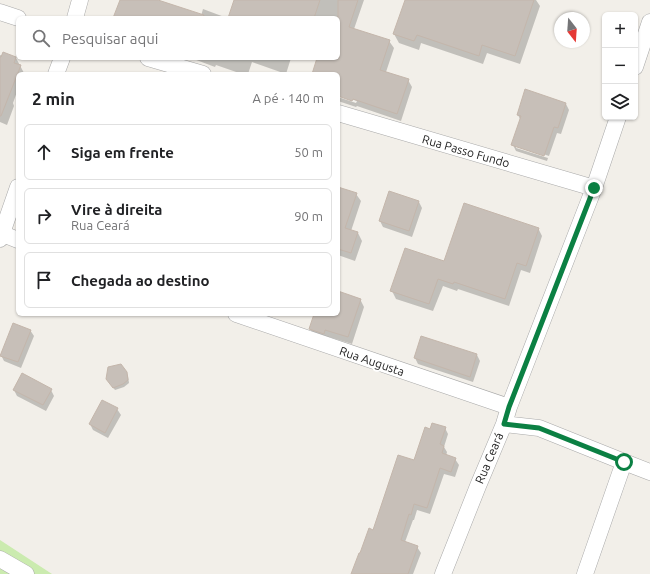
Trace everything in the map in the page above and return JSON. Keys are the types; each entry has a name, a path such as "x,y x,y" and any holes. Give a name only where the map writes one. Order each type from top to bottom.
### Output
{"street":[{"path":"76,16 80,0"},
{"path":"0,12 16,17"},
{"path":"638,57 650,22"},
{"path":"57,72 61,60"},
{"path":"155,60 196,72"},
{"name":"Rua Passo Fundo","path":"340,114 594,188"},
{"name":"Rua Ceará","path":"443,574 504,424 509,407 594,188 617,120"},
{"path":"16,193 1,236 16,240"},
{"name":"Rua Augusta","path":"242,316 509,407"},
{"path":"504,424 539,428 650,472"},
{"path":"585,574 624,462"},
{"path":"0,559 26,574"}],"green space":[{"path":"0,540 52,574 0,574"}],"building":[{"path":"120,0 158,0 204,15 204,16 114,16"},
{"path":"234,0 320,0 315,16 229,16"},
{"path":"338,0 358,0 349,27 390,40 380,70 409,79 397,114 353,99 352,101 340,97 340,72 313,72 316,60 340,60 340,16 338,16"},
{"path":"405,0 534,0 515,56 482,45 479,56 417,35 414,41 393,34"},
{"path":"3,52 16,57 14,63 21,65 18,72 16,72 16,78 0,116 0,57"},
{"path":"525,89 566,103 558,128 554,127 544,156 511,145 521,116 517,115"},
{"path":"340,188 357,193 345,228 358,232 351,253 340,250"},
{"path":"389,191 419,201 409,231 379,221"},
{"path":"464,203 539,228 526,266 517,263 505,299 454,282 453,284 438,279 429,304 390,291 405,248 444,261"},
{"path":"340,292 361,299 348,337 325,330 324,334 309,329 313,316 340,316"},
{"path":"13,323 31,330 18,362 0,356"},
{"path":"421,336 477,354 470,377 414,358"},
{"path":"121,364 127,372 128,380 113,388 106,379 108,367"},
{"path":"22,373 52,389 43,405 13,390"},
{"path":"102,400 118,408 105,433 89,424"},
{"path":"432,423 446,427 440,444 444,446 442,453 456,458 451,472 440,468 427,508 414,504 411,515 409,514 401,540 418,546 408,574 351,574 369,528 373,530 398,455 414,460 425,427 430,429"}],"route":[{"path":"594,188 509,407 504,424 539,428 624,462"}]}
